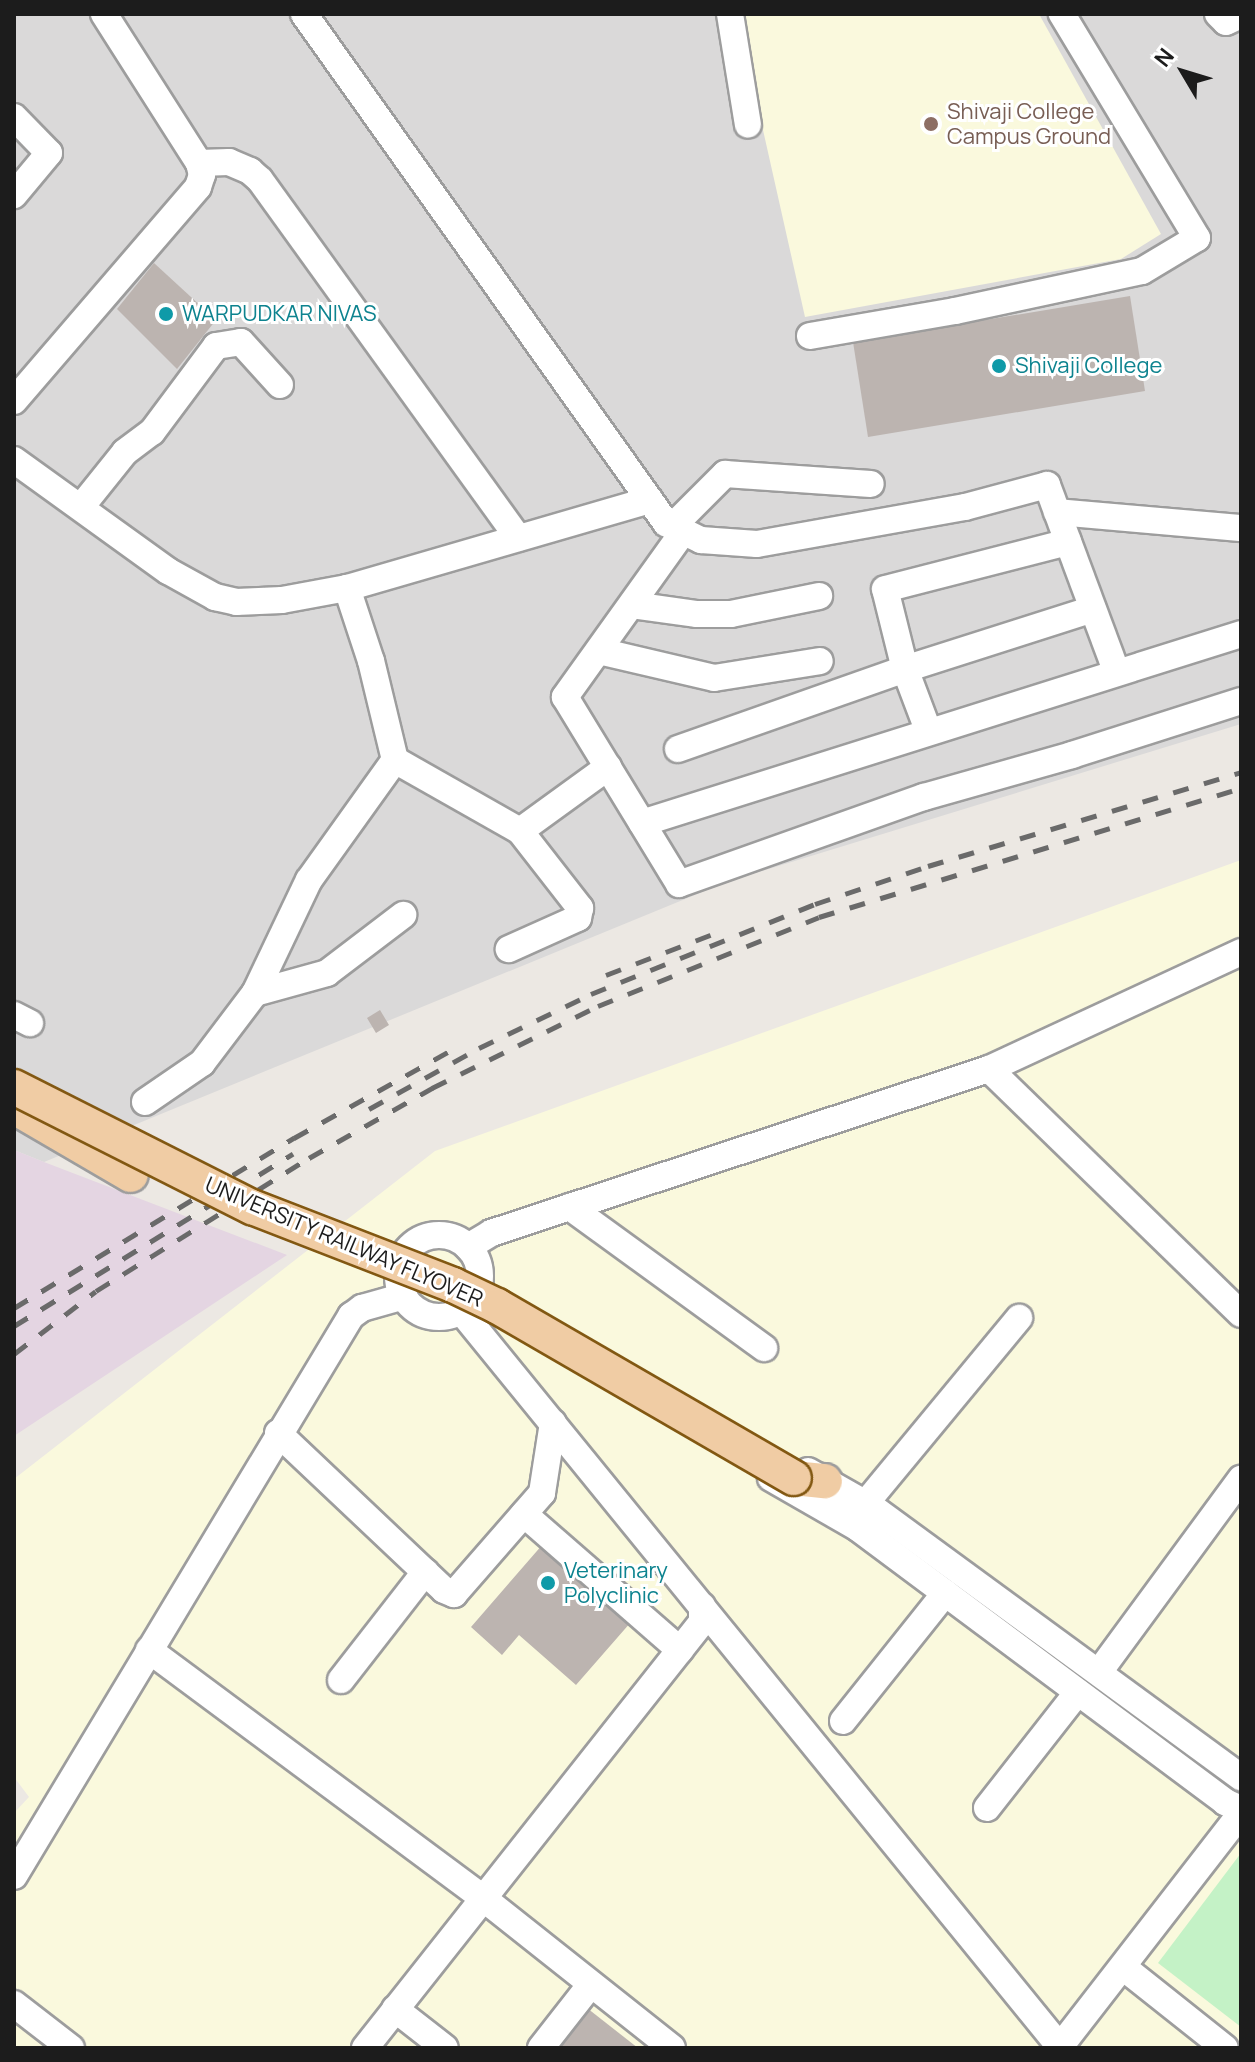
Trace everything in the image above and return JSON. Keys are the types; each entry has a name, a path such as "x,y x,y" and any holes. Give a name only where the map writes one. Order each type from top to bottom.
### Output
{"main road":[{"name":"UNIVERSITY RAILWAY FLYOVER","path":"14,1087 252,1207 453,1285 497,1306 811,1487"},
{"path":"14,1107 131,1175"}],"street":[{"path":"14,401 198,187 202,175 199,163 104,14"},
{"path":"304,14 532,331 649,500 678,529 701,540 757,544 965,507 1047,485 1116,671"},
{"path":"730,14 748,125"},
{"path":"810,336 955,311 1142,271 1197,238 1062,14"},
{"path":"1218,14 1226,22 1241,15"},
{"path":"14,117 49,153 14,195"},
{"path":"199,163 229,162 250,171 260,180 518,538"},
{"path":"81,507 125,452 152,432 216,346 241,342 280,385"},
{"path":"14,460 168,571 215,597 256,602 347,588 649,500"},
{"path":"871,484 725,474 678,529 632,605 565,697 679,884 924,797 1072,755 1241,701"},
{"path":"1057,512 1241,528"},
{"path":"928,730 905,669 885,589 1068,542"},
{"path":"347,588 371,661 395,760 520,831 581,913 509,949"},
{"path":"632,605 697,614 731,614 819,596"},
{"path":"678,749 905,669 1093,609"},
{"path":"642,823 928,730 1241,634"},
{"path":"599,651 714,678 820,661"},
{"path":"145,1102 202,1063 255,993 309,880 395,760"},
{"path":"520,831 608,767"},
{"path":"255,993 327,973 403,915"},
{"path":"468,1247 491,1233 989,1069 1241,952"},
{"path":"989,1069 1241,1314"},
{"path":"570,1207 764,1348"},
{"path":"447,1236 468,1247 480,1268 470,1298 437,1317 426,1315 404,1296 399,1278 400,1265 413,1245 423,1238 447,1236"},
{"path":"14,1876 351,1316 362,1308 404,1296"},
{"path":"470,1298 857,1513 1099,1672 1241,1777"},
{"path":"470,1298 553,1423 1060,2048 1241,1811 945,1593 857,1513"},
{"path":"857,1513 1019,1318"},
{"path":"278,1433 444,1590 454,1594 459,1592 542,1493 553,1423"},
{"path":"1099,1672 1241,1479"},
{"path":"524,1514 680,1650"},
{"path":"341,1680 425,1572"},
{"path":"843,1721 945,1593"},
{"path":"365,2048 702,1622 702,1606"},
{"path":"149,1650 483,1898 672,2048"},
{"path":"987,1808 1078,1692"},
{"path":"1123,1967 1225,2048"},
{"path":"541,2048 591,1984"},
{"path":"14,2004 57,2043"},
{"path":"395,2009 445,2048"}],"shaded area":[{"path":"14,14 1241,14 1241,724 729,881 44,1162 14,1150"},
{"name":"Shivaji College Campus Ground","path":"737,14 1039,14 1161,234 1121,259 805,317"},
{"path":"1241,860 1241,2048 14,2048 14,1813 29,1797 14,1777 14,1479 435,1151"},
{"path":"14,1150 44,1162 287,1255 14,1436"}],"green space":[{"path":"1241,1853 1241,2027 1158,1963"}],"building":[{"name":"WARPUDKAR NIVAS","path":"154,263 216,320 177,369 117,309"},
{"name":"Shivaji College","path":"1130,296 1145,391 868,437 853,342"},
{"path":"380,1010 389,1025 376,1033 367,1018"},
{"name":"Veterinary Polyclinic","path":"543,1544 631,1622 576,1685 519,1635 502,1655 471,1627"},
{"path":"587,2008 638,2048 556,2048"}],"railway":[{"path":"369,1109 479,1048 591,994 815,904 928,866 1241,772"},
{"path":"14,1354 96,1291 309,1158 432,1088 598,1006 819,917 1241,788"},
{"path":"606,975 718,932"},
{"path":"14,1308 294,1138 448,1052"},
{"path":"14,1326 293,1154"}],"place":[{"name":"Shivaji College Campus Ground","path":"931,124"},
{"name":"WARPUDKAR NIVAS","path":"166,314"},
{"name":"Shivaji College","path":"999,366"},
{"name":"Veterinary Polyclinic","path":"548,1583"}]}
